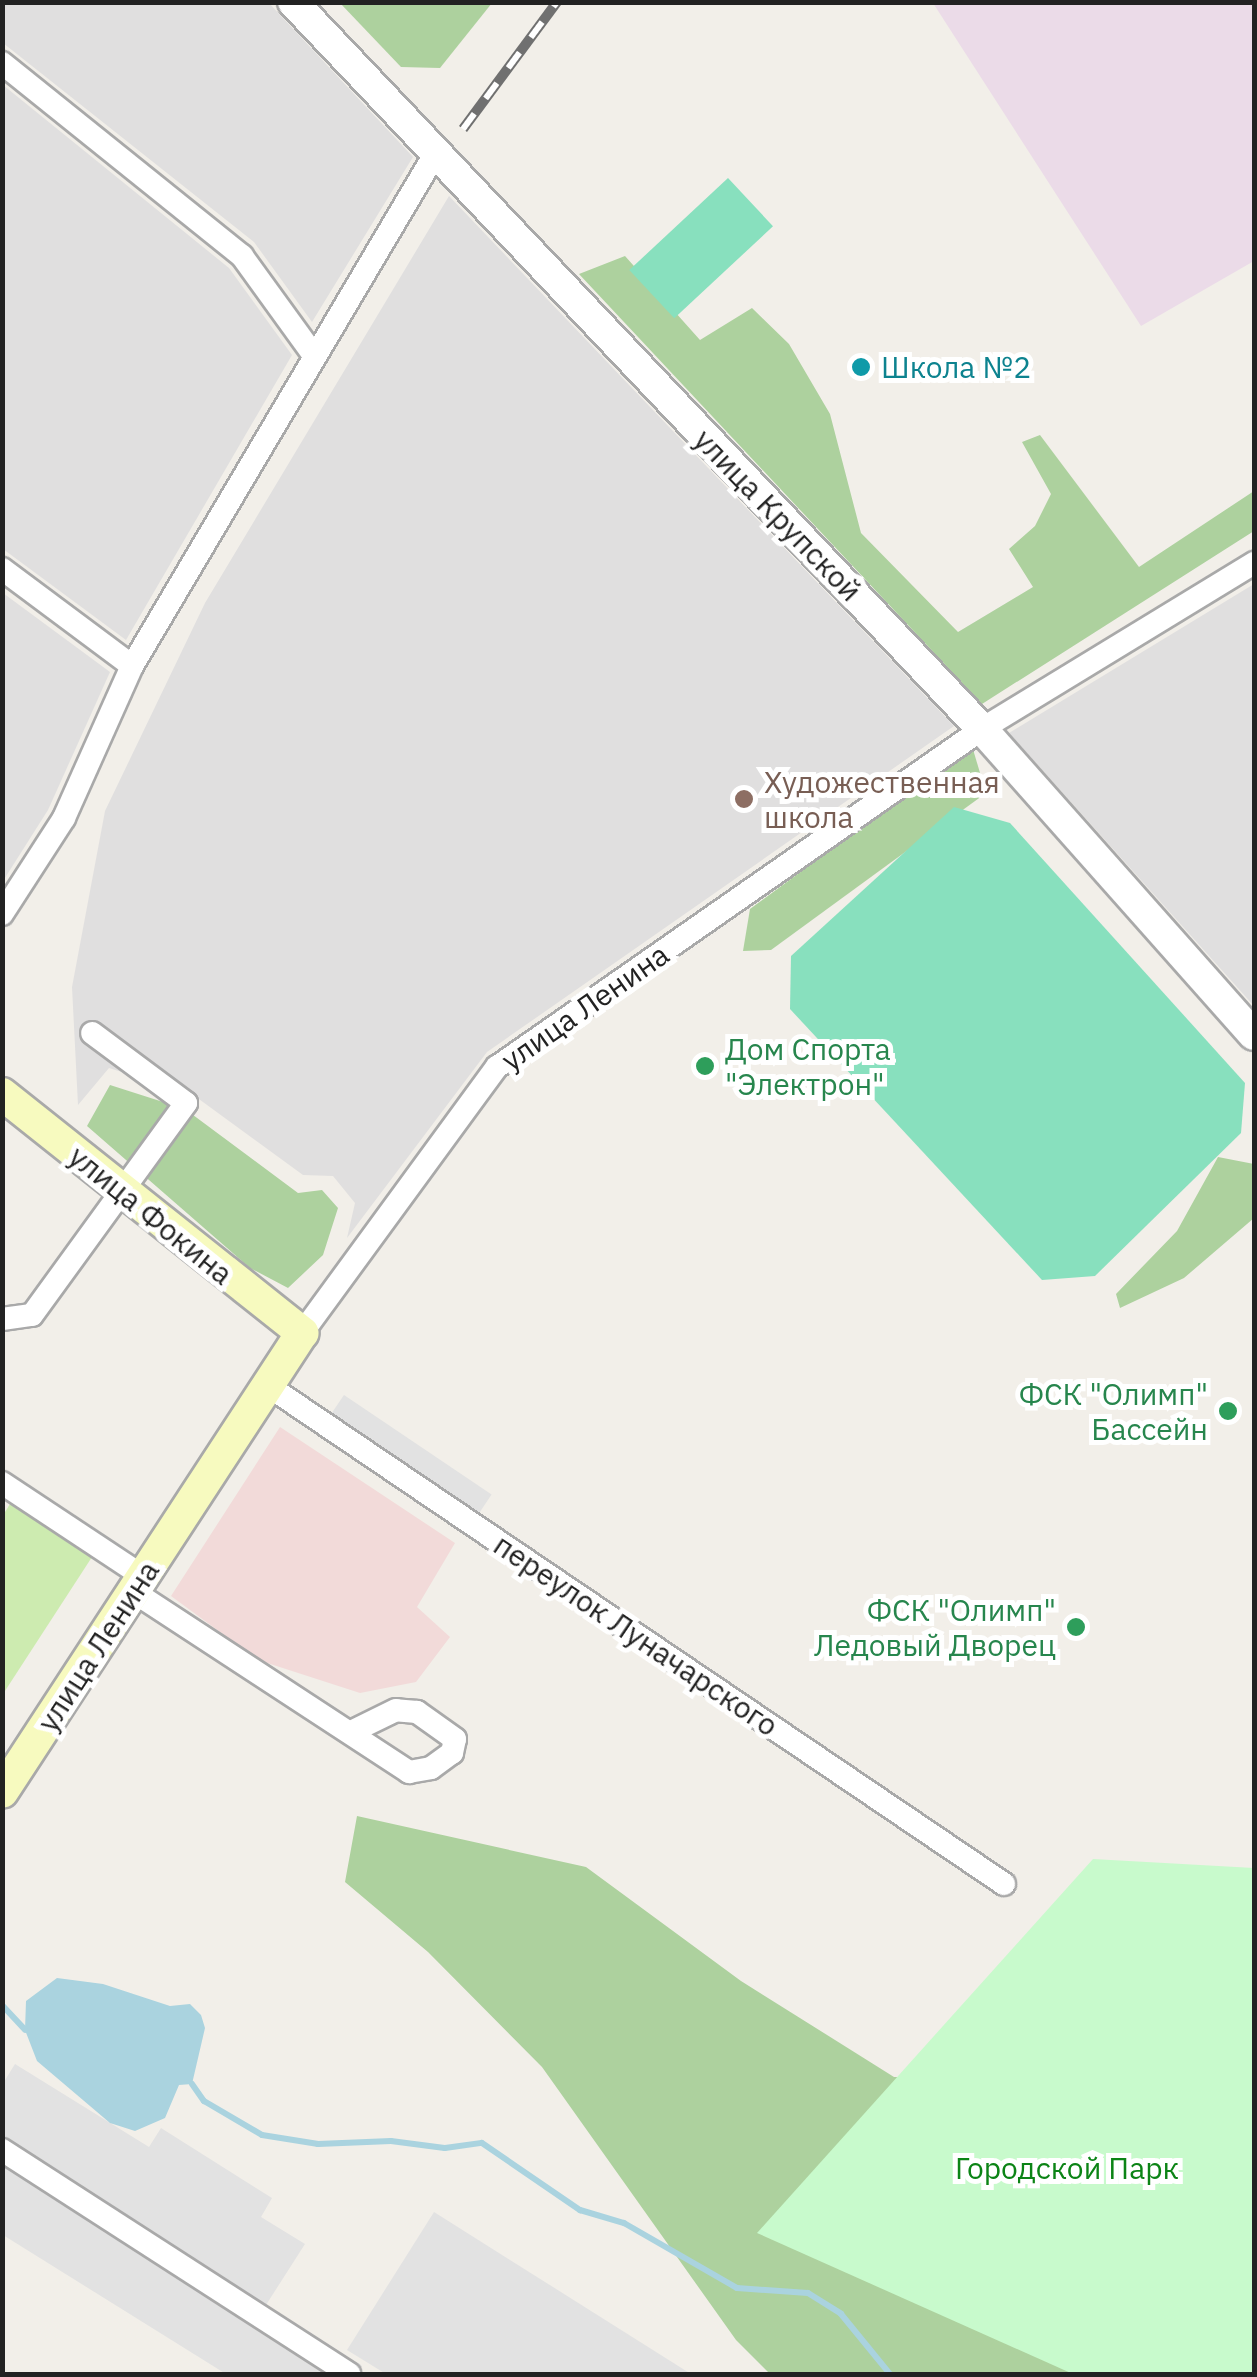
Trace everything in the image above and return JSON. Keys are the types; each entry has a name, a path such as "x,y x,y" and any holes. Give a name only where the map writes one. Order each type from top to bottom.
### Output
{"main road":[{"name":"улица Фокина","path":"2,1094 302,1333"},
{"name":"улица Ленина","path":"2,1792 302,1333"}],"street":[{"name":"улица Крупской","path":"292,2 982,728 1254,1035"},
{"path":"2,62 242,256 313,354"},
{"path":"2,914 64,818 132,666 313,354 435,154"},
{"name":"улица Ленина","path":"302,1333 497,1067 982,728 1254,563"},
{"path":"2,569 132,666"},
{"path":"2,1319 32,1315 124,1194 186,1102 92,1033"},
{"name":"переулок Луначарского","path":"267,1385 1004,1884"},
{"path":"2,1483 275,1688 352,1731"},
{"path":"2,2150 350,2374"}],"shaded area":[{"path":"3,2 269,3 413,157 312,322 254,242 3,43"},
{"path":"933,3 1254,3 1254,261 1141,326"},
{"path":"3,85 229,268 292,355 126,640 3,549"},
{"path":"449,196 954,726 487,1052 347,1238 355,1203 333,1176 303,1175 192,1094 109,1068 78,1105 72,987 105,811 205,603"},
{"path":"1254,584 1254,1006 1009,733"},
{"path":"3,593 110,672 48,810 3,881"},
{"path":"344,1395 492,1495 475,1519 327,1420"},
{"path":"280,1427 455,1543 417,1607 450,1637 416,1682 360,1693 258,1660 171,1596"},
{"path":"15,2064 149,2147 161,2128 272,2198 261,2217 305,2244 266,2305 362,2366 357,2374 226,2374 3,2235 2,2085"},
{"path":"434,2212 691,2374 386,2374 347,2350"}],"green space":[{"path":"340,3 492,3 440,68 401,67"},
{"path":"728,178 773,226 674,318 629,270"},
{"path":"625,256 700,340 752,308 789,344 830,414 861,533 958,632 1033,587 1009,549 1035,526 1051,494 1022,442 1040,435 1139,567 1254,491 1254,531 982,704 579,274"},
{"path":"972,746 986,793 771,950 743,951 750,909"},
{"path":"954,807 1010,823 1245,1083 1241,1133 1095,1276 1042,1280 790,1009 791,956"},
{"path":"110,1085 185,1109 298,1193 322,1190 338,1208 323,1255 288,1288 250,1268 87,1126"},
{"path":"1218,1157 1254,1164 1254,1218 1184,1278 1120,1308 1116,1294 1177,1231"},
{"path":"10,1504 92,1557 3,1694 2,1517"},
{"path":"357,1816 586,1867 741,1981 894,2077 1036,2080 1125,2374 770,2374 736,2340 542,2067 428,1952 345,1882"},
{"name":"Городской Парк","path":"1093,1859 1254,1868 1254,2374 1073,2374 757,2233"}],"water":[{"path":"57,1978 103,1984 170,2006 190,2004 201,2015 205,2028 192,2084 179,2085 165,2118 135,2131 110,2123 37,2061 25,2030 26,2001"}],"waterway":[{"path":"2,2005 25,2030"},
{"path":"192,2084 204,2101 262,2135 318,2144 391,2141 445,2148 482,2143 580,2210 624,2223 737,2288 808,2293 841,2314 890,2374"}],"railway":[{"path":"463,129 557,2"}],"place":[{"name":"Школа №2","path":"861,367"},
{"name":"Художественная школа","path":"744,799"},
{"name":"Дом Спорта \"Электрон\"","path":"705,1066"},
{"name":"ФСК \"Олимп\" Бассейн","path":"1228,1411"},
{"name":"ФСК \"Олимп\" Ледовый Дворец","path":"1076,1627"}]}
